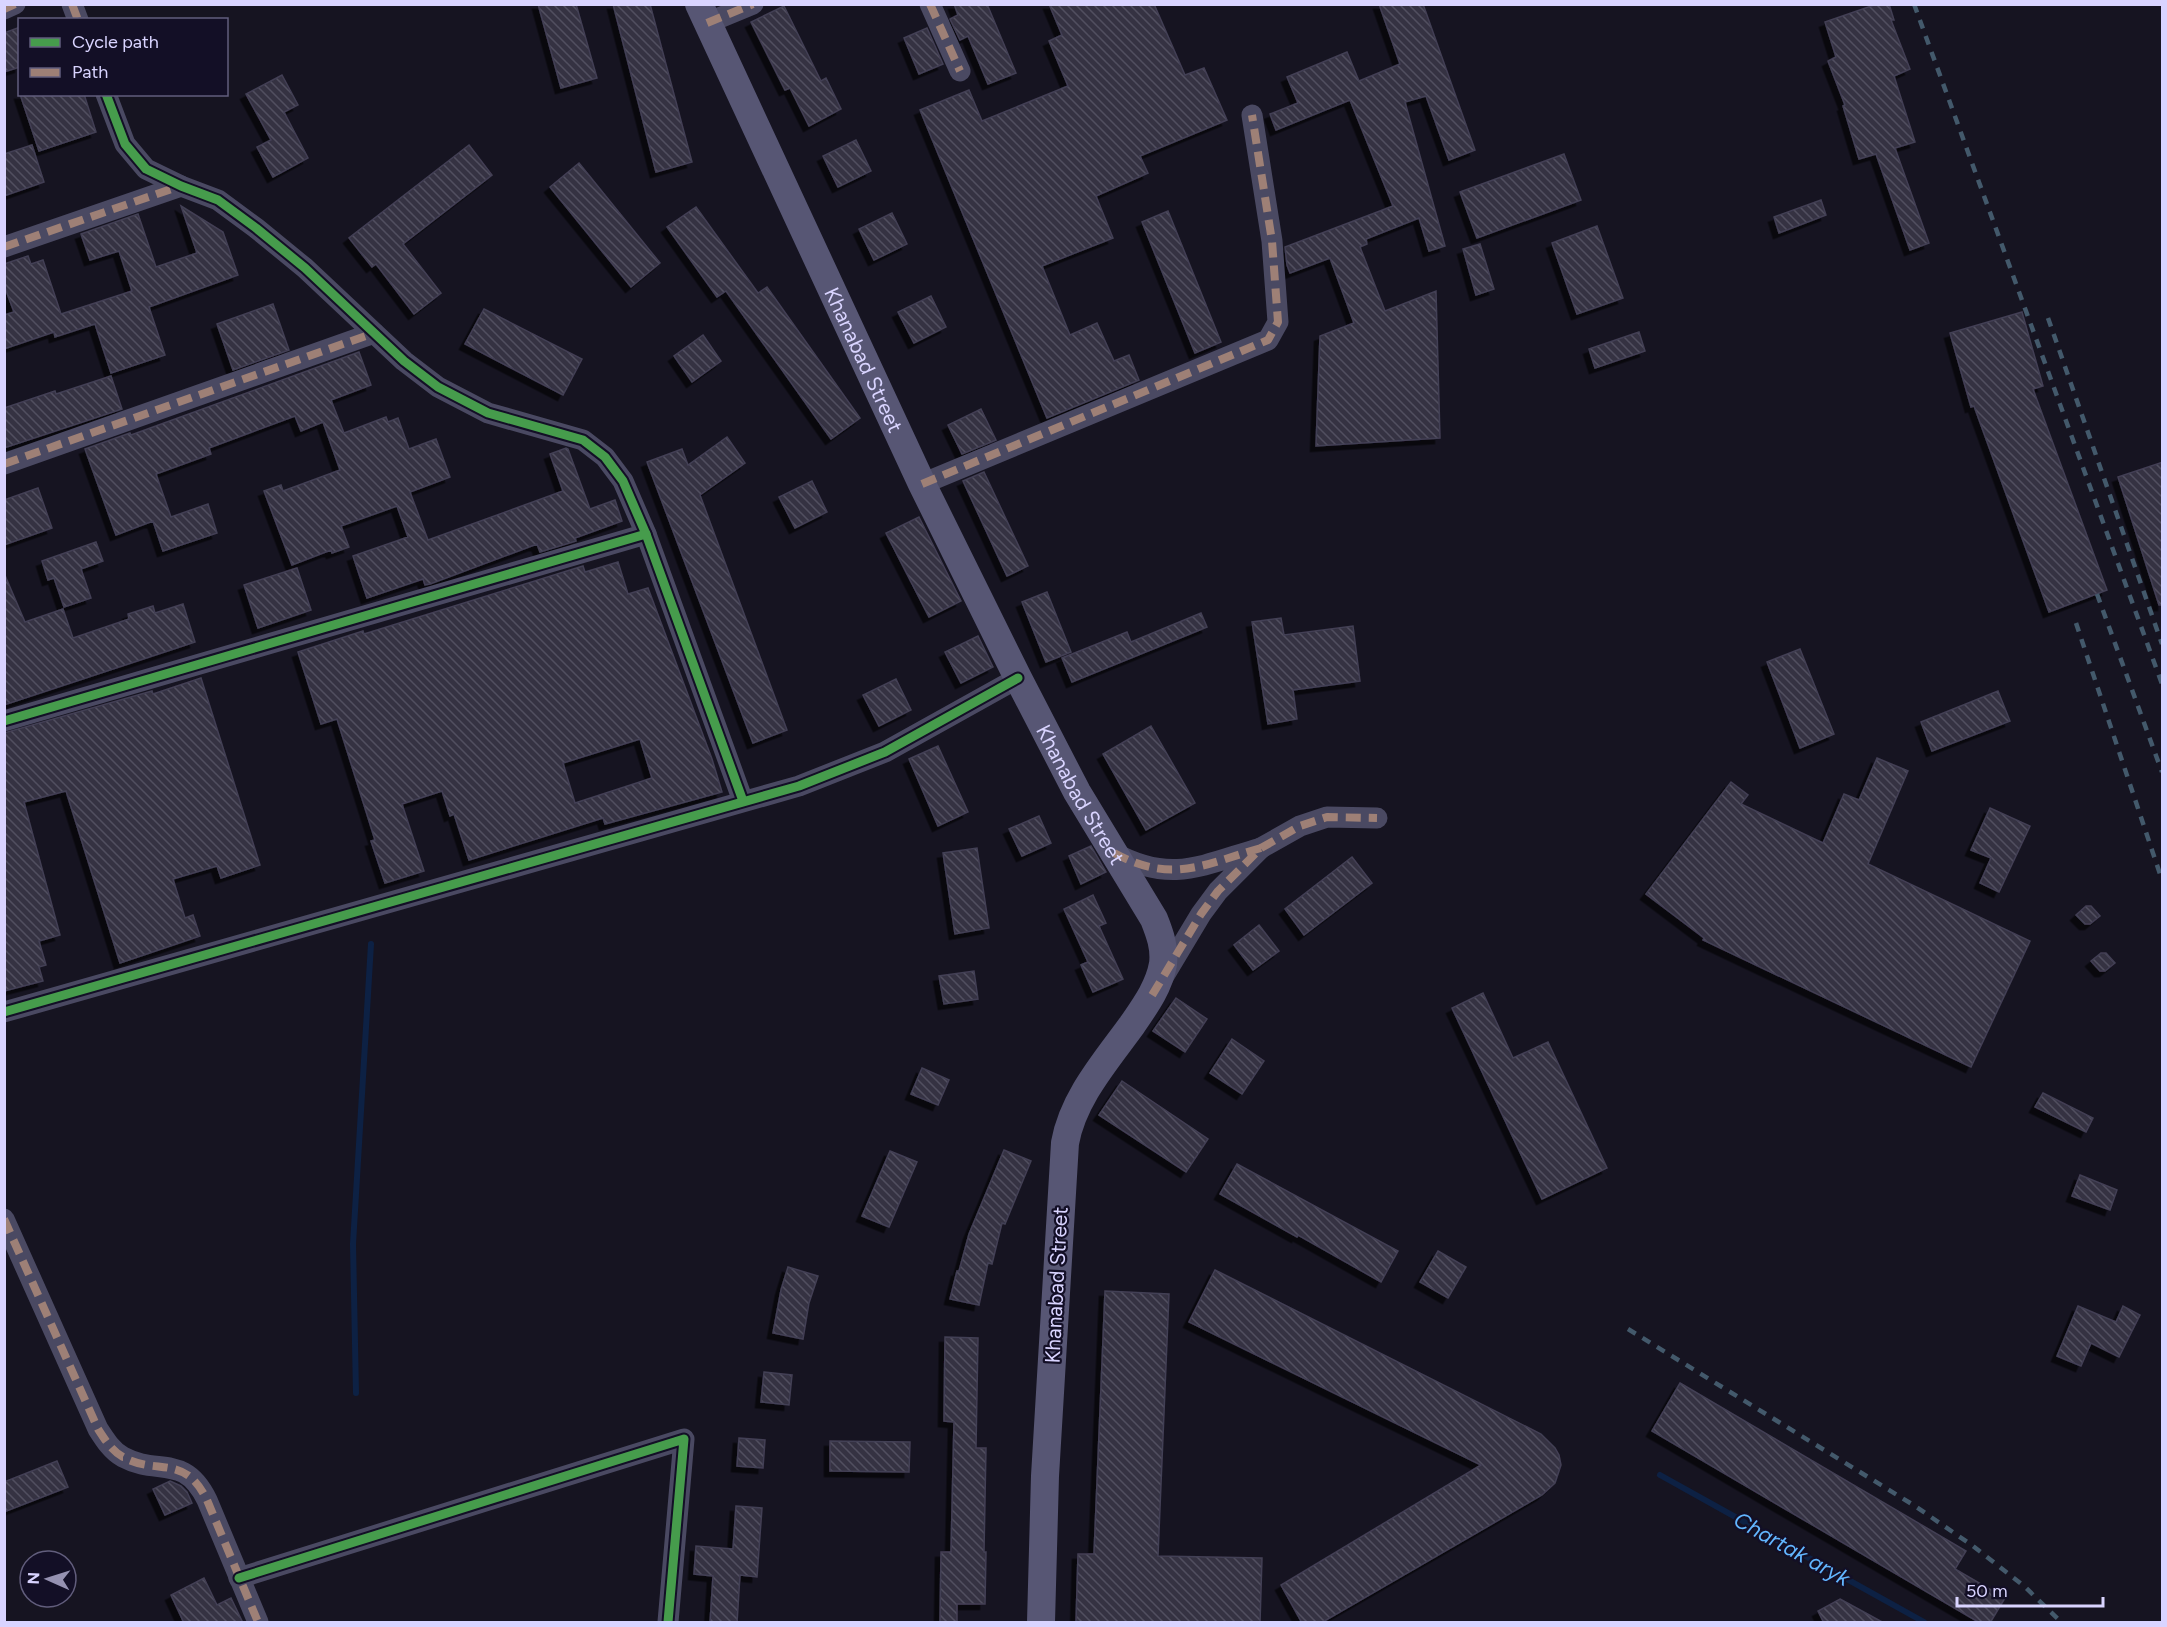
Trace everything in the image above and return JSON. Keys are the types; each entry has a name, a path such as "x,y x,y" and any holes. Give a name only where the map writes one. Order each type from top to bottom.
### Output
{"main road":[{"name":"Khanabad Street","path":"703,14 922,484 1018,678 1077,792 1154,919 1162,941 1163,964 1151,997 1080,1101 1070,1121 1065,1143 1045,1476 1041,1623"}],"street":[{"path":"4,9 15,4"},
{"path":"703,14 753,4"},
{"path":"930,4 960,71"},
{"path":"107,96 125,144 146,169 218,200 256,228 305,268 404,361 438,387 488,414 583,440 605,457 623,481 645,534 742,801"},
{"path":"922,484 1268,339 1278,322 1272,242 1252,115"},
{"path":"4,247 181,186"},
{"path":"4,464 374,333"},
{"path":"4,721 645,534"},
{"path":"4,1012 799,786 885,752 1018,678"},
{"path":"1114,853 1149,868 1187,869 1261,848 1300,826 1327,817 1377,818"},
{"path":"1151,997 1201,914 1218,891 1261,848"},
{"path":"4,1219 98,1429 108,1445 121,1456 136,1462 179,1470 194,1480 207,1500 258,1623"},
{"path":"239,1578 684,1439 668,1623"}],"building":[{"path":"538,4 576,4 597,78 561,88"},
{"path":"613,4 650,4 692,162 656,172"},
{"path":"954,4 987,4 1016,73 988,84 968,36 960,40 950,19 958,15"},
{"path":"1049,4 1154,4 1185,75 1204,68 1227,120 1140,156 1148,173 1096,196 1113,238 1042,266 1070,335 1097,323 1114,361 1129,355 1139,380 1047,418 920,110 969,90 982,121 1068,86 1049,41 1062,35"},
{"path":"1379,4 1423,4 1475,150 1449,160 1426,96 1405,102 1445,246 1429,251 1419,218 1366,239 1367,244 1360,247 1385,311 1436,291 1440,438 1316,446 1320,336 1354,323 1330,258 1290,273 1285,247 1393,206 1350,100 1276,130 1270,114 1298,103 1287,77 1347,52 1359,81 1400,64"},
{"path":"1877,4 1889,4 1894,20 1891,20 1910,69 1894,76 1915,142 1895,148 1929,243 1910,250 1876,154 1859,159 1843,106 1845,105 1828,61 1836,57 1825,22"},
{"path":"784,6 821,81 826,78 841,109 809,126 790,88 785,90 751,22"},
{"path":"18,28 18,68 4,72 4,33"},
{"path":"927,28 943,64 919,74 904,38"},
{"path":"282,75 298,105 284,112 308,158 273,177 257,147 271,140 246,94"},
{"path":"21,96 85,96 96,132 39,151"},
{"path":"856,140 871,171 838,187 823,156"},
{"path":"32,145 44,182 4,196 4,154"},
{"path":"469,145 492,175 403,244 441,293 414,314 376,264 372,267 349,238"},
{"path":"1564,154 1581,200 1477,238 1460,192"},
{"path":"579,163 660,263 631,287 550,187"},
{"path":"1821,200 1826,215 1779,233 1774,217"},
{"path":"181,206 223,232 238,275 149,307 165,355 111,373 95,324 55,337 54,332 4,349 4,315 14,312 4,285 4,264 28,256 31,264 43,260 61,314 132,291 119,251 90,260 81,234 138,214 156,267 197,253"},
{"path":"696,207 758,293 767,287 860,418 831,439 726,291 717,297 667,227"},
{"path":"1168,211 1221,342 1195,353 1142,222"},
{"path":"892,213 907,244 874,260 859,229"},
{"path":"1597,226 1623,298 1577,314 1552,243"},
{"path":"1480,244 1494,289 1476,295 1463,249"},
{"path":"931,296 946,327 914,343 898,312"},
{"path":"273,304 289,350 233,370 217,324"},
{"path":"484,309 582,359 563,395 465,344"},
{"path":"2022,312 2043,386 2033,389 2107,590 2049,612 1974,406 1971,407 1950,333"},
{"path":"1639,332 1645,351 1595,368 1589,349"},
{"path":"703,335 721,361 692,382 674,356"},
{"path":"359,352 371,385 331,400 344,433 386,417 388,422 398,418 409,449 436,439 450,477 410,492 428,540 563,491 550,454 566,448 590,509 615,500 622,521 575,538 576,541 540,552 537,544 430,584 425,585 423,579 367,598 353,556 408,537 397,506 341,526 349,547 332,553 331,550 292,565 264,491 281,485 283,491 340,470 323,422 301,431 295,416 209,448 211,454 156,474 171,517 208,504 217,533 163,551 153,521 116,535 85,449 130,433 131,435"},
{"path":"111,376 122,409 4,448 4,408"},
{"path":"981,409 996,440 962,454 948,425"},
{"path":"727,437 745,463 700,495 787,730 753,743 647,462 682,449 688,465"},
{"path":"2163,462 2163,605 2159,605 2118,477"},
{"path":"984,472 1028,566 1007,576 963,481"},
{"path":"812,481 827,512 795,528 779,497"},
{"path":"38,488 52,528 4,545 4,500"},
{"path":"919,517 961,601 929,617 886,533"},
{"path":"96,542 103,561 81,569 91,598 64,607 54,578 48,580 42,561"},
{"path":"618,562 628,594 648,588 712,759 722,792 605,824 603,818 469,860 454,814 450,816 442,791 402,804 424,871 385,883 371,841 375,840 337,719 321,724 298,652 363,631 364,634 583,566 585,572","holes":["640,739 652,778 575,803 563,763"]},
{"path":"297,568 311,610 258,628 244,585"},
{"path":"4,573 25,622 63,609 73,638 129,619 128,614 153,606 155,613 183,604 195,642 4,705"},
{"path":"1047,592 1071,652 1046,662 1022,602"},
{"path":"1201,613 1207,627 1072,682 1062,658 1127,632 1131,642"},
{"path":"1281,618 1284,635 1353,626 1360,681 1293,690 1297,719 1268,724 1252,622"},
{"path":"978,636 993,667 961,683 945,652"},
{"path":"1800,649 1834,734 1800,748 1767,662"},
{"path":"201,678 260,865 221,878 217,866 173,879 185,918 193,915 200,936 120,963 66,791 24,802 60,935 39,941 46,965 39,967 43,981 4,991 4,733 152,691 153,694"},
{"path":"896,679 911,710 879,726 863,695"},
{"path":"1998,691 2010,721 1932,751 1921,722"},
{"path":"1151,726 1195,803 1146,830 1103,754"},
{"path":"938,746 968,812 938,826 909,759"},
{"path":"1877,758 1908,771 1868,864 2030,941 1971,1067 1703,940 1704,938 1646,894 1731,782 1748,795 1741,804 1823,843 1844,794 1859,800"},
{"path":"1990,808 2030,826 1999,892 1980,883 1991,858 1971,850"},
{"path":"1039,816 1051,843 1022,856 1009,829"},
{"path":"1091,846 1106,872 1081,884 1069,856"},
{"path":"977,848 989,928 955,934 943,853"},
{"path":"1352,857 1372,883 1304,935 1285,909"},
{"path":"1093,895 1106,923 1099,926 1123,979 1093,992 1081,965 1088,962 1064,909"},
{"path":"2086,906 2091,906 2100,916 2090,924 2085,924 2076,915"},
{"path":"1259,925 1279,951 1253,970 1234,945"},
{"path":"2101,953 2106,953 2115,963 2105,971 2100,971 2091,961"},
{"path":"974,971 978,999 944,1004 939,976"},
{"path":"1483,993 1513,1058 1548,1042 1607,1168 1542,1199 1452,1008"},
{"path":"1176,998 1207,1019 1185,1052 1153,1031"},
{"path":"1232,1039 1264,1061 1242,1094 1210,1073"},
{"path":"922,1068 949,1080 938,1105 911,1094"},
{"path":"1122,1081 1208,1139 1186,1172 1099,1115"},
{"path":"2043,1093 2093,1118 2086,1132 2035,1107"},
{"path":"1004,1150 1031,1161 1005,1224 1002,1223 992,1264 988,1263 979,1305 950,1299 969,1234"},
{"path":"890,1151 917,1162 889,1227 862,1216"},
{"path":"1237,1164 1398,1251 1381,1282 1220,1194"},
{"path":"2080,1175 2117,1190 2110,1210 2072,1196"},
{"path":"1438,1251 1466,1267 1448,1298 1420,1282"},
{"path":"788,1267 818,1276 809,1303 803,1339 773,1333"},
{"path":"1215,1270 1541,1434 1559,1455 1561,1465 1555,1483 1542,1495 1321,1623 1302,1623 1281,1585 1481,1465 1189,1322"},
{"path":"1105,1291 1169,1294 1158,1556 1262,1558 1260,1623 1076,1623 1078,1554 1094,1554"},
{"path":"2078,1306 2116,1322 2123,1306 2140,1315 2119,1357 2091,1343 2081,1366 2057,1356"},
{"path":"945,1337 978,1338 976,1448 986,1448 985,1604 957,1604 957,1623 940,1623 941,1552 951,1552 954,1422 944,1421"},
{"path":"764,1372 792,1375 789,1405 761,1402"},
{"path":"1680,1383 1966,1551 1955,1569 2005,1598 1990,1623 1980,1623 1652,1431"},
{"path":"739,1438 765,1440 763,1468 737,1466"},
{"path":"830,1441 910,1442 909,1472 830,1471"},
{"path":"57,1461 68,1487 4,1512 4,1482"},
{"path":"170,1481 187,1492 192,1503 165,1515 153,1489"},
{"path":"736,1506 762,1508 757,1577 740,1575 737,1623 710,1623 713,1576 694,1574 696,1546 733,1549"},
{"path":"204,1578 217,1605 231,1598 243,1623 184,1623 171,1595"},
{"path":"1840,1599 1884,1623 1824,1623 1818,1611"}],"waterway":[{"path":"356,1393 353,1244 371,944"},
{"name":"Chartak aryk","path":"1660,1475 1924,1622"}],"railway":[{"path":"1914,4 2162,684"},
{"path":"2048,318 2162,644"},
{"path":"2097,594 2162,772"},
{"path":"2076,623 2162,880"},
{"path":"1628,1329 1915,1506 1973,1546 2024,1586 2061,1622"}],"marked path":[{"path":"4,9 15,4"},
{"path":"72,4 77,18"},
{"path":"707,23 753,4"},
{"path":"930,4 960,71"},
{"path":"922,484 1268,340 1278,322 1272,241 1252,115"},
{"path":"4,247 180,186"},
{"path":"4,464 374,333"},
{"path":"1261,848 1300,826 1327,817 1377,818"},
{"path":"1114,853 1153,868 1170,870 1204,865 1261,848 1218,891 1201,914 1151,997"},
{"path":"4,1219 98,1429 119,1455 136,1462 180,1471 198,1485 207,1500 258,1622"}],"cycle path":[{"path":"107,96 125,144 146,169 218,200 256,228 305,268 404,361 438,387 488,413 583,440 605,457 623,481 646,534 743,801"},
{"path":"4,721 646,534"},
{"path":"4,1012 799,786 885,752 1018,678"},
{"path":"239,1578 684,1439 668,1622"}]}
